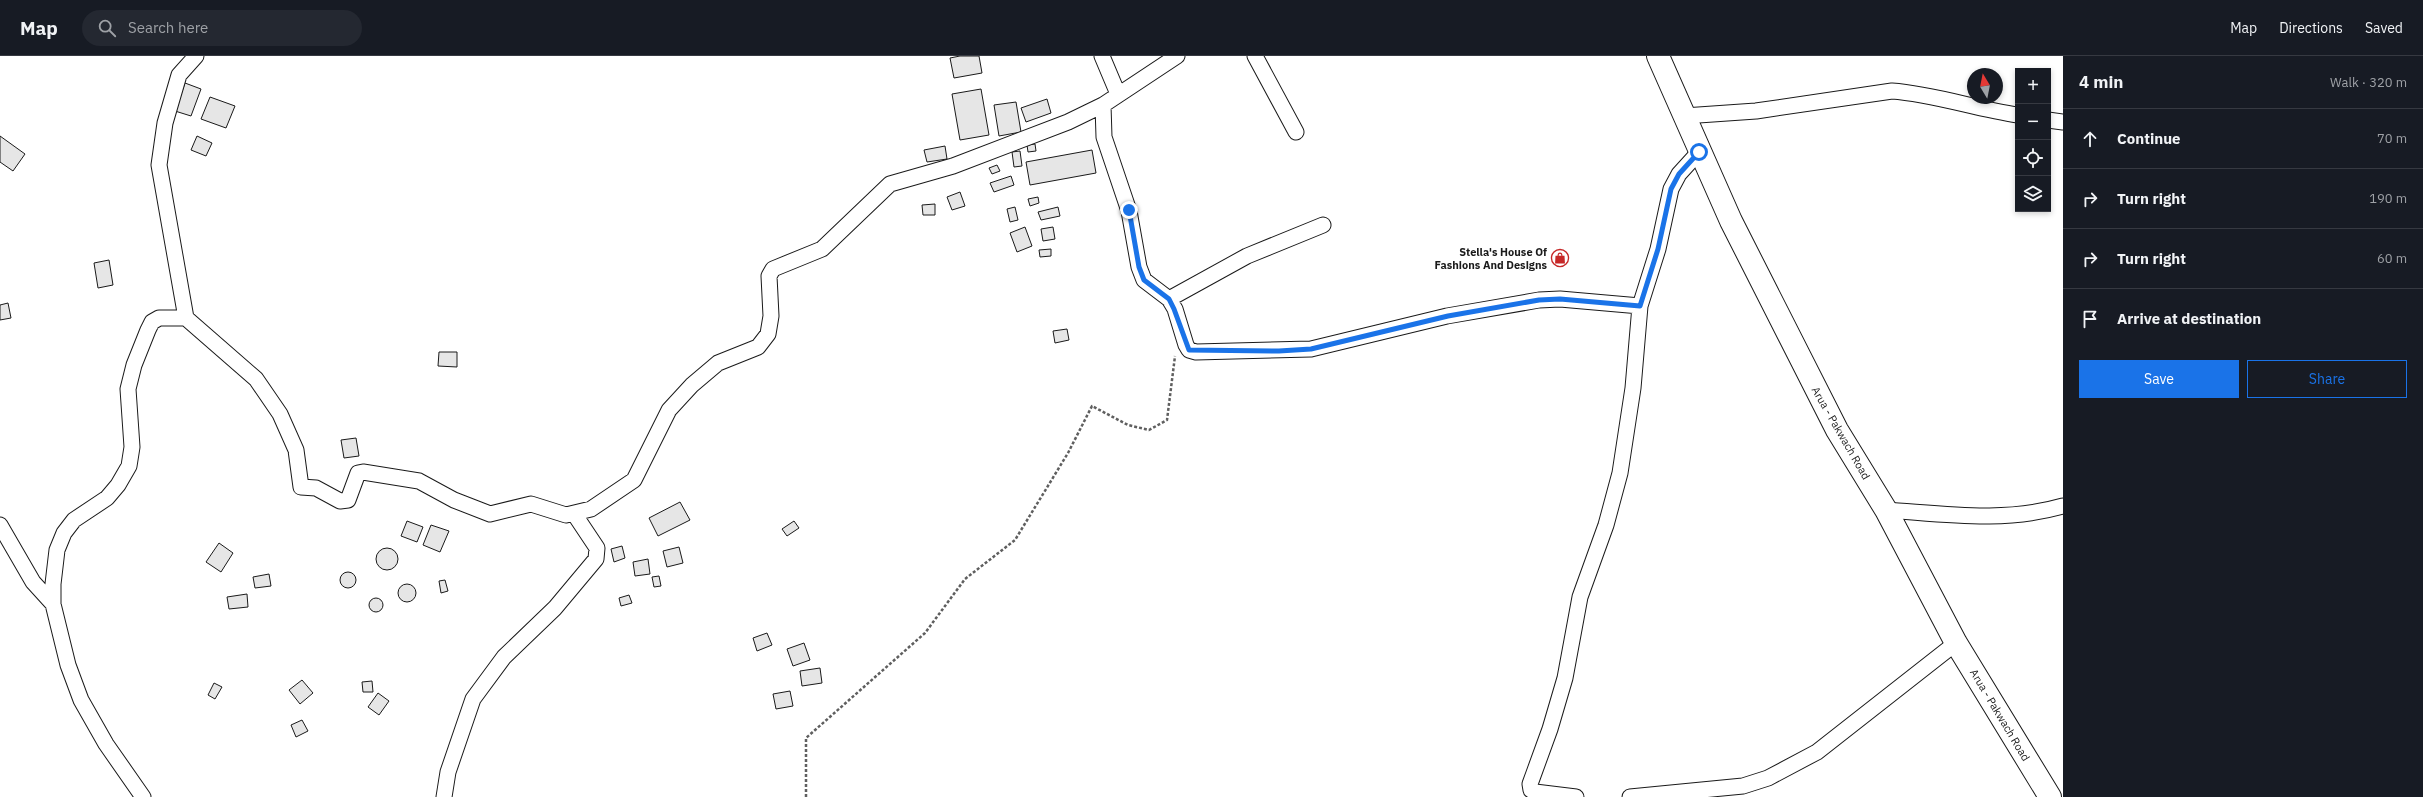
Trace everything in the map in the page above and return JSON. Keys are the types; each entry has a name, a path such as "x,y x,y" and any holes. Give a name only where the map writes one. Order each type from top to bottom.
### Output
{"main road":[{"name":"Arua - Pakwach Road","path":"1658,56 1699,152 1731,221 1819,395 1838,430 1886,510 1956,643 2050,797"}],"street":[{"path":"196,56 179,75 165,123 159,165 186,318 256,379 280,414 296,450 298,478 301,487 316,488 344,502 348,500 358,473 363,472 418,481 454,500 486,514 498,514 531,504 562,514 574,515 591,509 634,480 669,410 703,375 718,363 758,347 768,334 771,316 770,276 773,269 822,249 895,181 953,166 1068,122 1103,105 1177,56"},
{"path":"1102,56 1118,94"},
{"path":"1255,56 1296,132"},
{"path":"1684,116 1756,111 1892,91 1907,92 1983,110 2015,115"},
{"path":"1103,105 1104,137 1129,210 1139,267 1144,280 1169,299 1189,350 1196,352 1311,349 1448,316 1539,300 1560,299 1640,306"},
{"path":"2051,120 2063,122"},
{"path":"1576,797 1535,792 1531,790 1530,784 1550,729 1565,678 1580,598 1606,525 1620,473 1633,388 1640,306 1658,249 1671,189 1679,174 1699,152"},
{"path":"1169,299 1247,256 1322,225"},
{"path":"143,797 106,744 81,700 68,665 53,604 57,550 64,533 74,520 107,498 118,485 129,466 132,448 128,389 134,365 152,322 159,318 186,318"},
{"path":"1886,510 1991,518 2022,516 2063,506"},
{"path":"444,797 448,772 473,699 504,657 555,608 596,559 597,548 574,515"},
{"path":"0,524 33,582 53,604"},
{"path":"1630,797 1743,786 1768,778 1817,752 1956,643"}],"path":[{"path":"806,797 806,738 925,633 964,579 1015,540 1068,453 1092,406 1128,425 1149,430 1167,420 1175,356 1186,345"}],"building":[{"path":"960,56 979,56 982,73 954,78 950,58"},
{"path":"185,83 201,89 191,116 175,111"},
{"path":"981,89 989,135 960,140 952,94"},
{"path":"210,97 235,106 226,128 201,119"},
{"path":"1047,99 1051,113 1026,122 1021,108"},
{"path":"1016,102 1021,132 999,136 994,105"},
{"path":"0,136 25,154 13,171 0,162"},
{"path":"197,136 212,143 206,156 191,150"},
{"path":"1035,144 1036,151 1028,152 1027,145"},
{"path":"945,146 947,159 927,162 924,150"},
{"path":"1092,150 1096,173 1030,185 1026,162"},
{"path":"1020,151 1022,166 1014,167 1012,152"},
{"path":"997,165 1000,171 992,174 989,168"},
{"path":"1011,176 1014,185 994,192 990,183"},
{"path":"960,192 965,206 952,210 947,197"},
{"path":"1038,197 1039,203 1030,206 1028,199"},
{"path":"935,204 935,215 923,215 922,205"},
{"path":"1015,207 1018,220 1010,222 1007,209"},
{"path":"1058,207 1060,216 1041,220 1038,212"},
{"path":"1025,227 1032,246 1017,252 1010,233"},
{"path":"1053,227 1055,239 1043,241 1041,229"},
{"path":"1051,249 1051,256 1040,257 1039,250"},
{"path":"109,260 113,285 98,288 94,263"},
{"path":"8,303 11,318 0,320 0,305"},
{"path":"1067,329 1069,340 1055,343 1053,331"},
{"path":"439,352 457,352 457,367 438,366"},
{"path":"356,438 359,456 344,458 341,440"},
{"path":"680,502 690,520 658,536 649,518"},
{"path":"407,521 423,527 417,542 401,536"},
{"path":"794,521 799,528 787,536 782,529"},
{"path":"431,525 449,531 440,552 423,545"},
{"path":"219,543 233,553 221,572 206,562"},
{"path":"622,546 625,558 614,562 611,549"},
{"path":"679,547 683,563 667,567 663,551"},
{"path":"387,548 395,551 398,559 395,567 387,570 379,567 376,559 379,551"},
{"path":"648,559 650,574 635,576 633,562"},
{"path":"345,572 351,572 356,577 354,586 351,588 345,588 340,583 340,577"},
{"path":"269,574 271,586 255,588 253,577"},
{"path":"659,576 661,586 654,587 652,577"},
{"path":"445,580 448,591 441,593 439,581"},
{"path":"407,584 413,587 416,593 413,599 407,602 401,599 398,593 401,587"},
{"path":"247,594 248,607 229,609 227,597"},
{"path":"629,595 632,603 621,606 619,598"},
{"path":"373,598 379,598 383,602 383,608 379,612 373,612 369,608 369,602"},
{"path":"767,633 772,645 757,651 753,638"},
{"path":"804,643 810,660 793,666 787,649"},
{"path":"820,668 822,683 802,686 800,671"},
{"path":"302,680 313,693 300,704 289,690"},
{"path":"372,681 373,692 363,692 362,682"},
{"path":"214,683 222,687 215,699 208,695"},
{"path":"790,691 793,706 776,709 773,694"},
{"path":"378,693 389,701 379,715 368,707"},
{"path":"302,720 308,731 296,737 291,725"}],"place":[{"name":"Stella's House Of Fashions And Designs","path":"1560,258"}],"route":[{"path":"1129,210 1139,267 1144,280 1169,299 1174,309 1182,336 1189,350 1196,352 1215,352 1311,349 1448,316 1539,300 1560,299 1640,306 1658,249 1671,189 1679,174 1699,152"}]}
